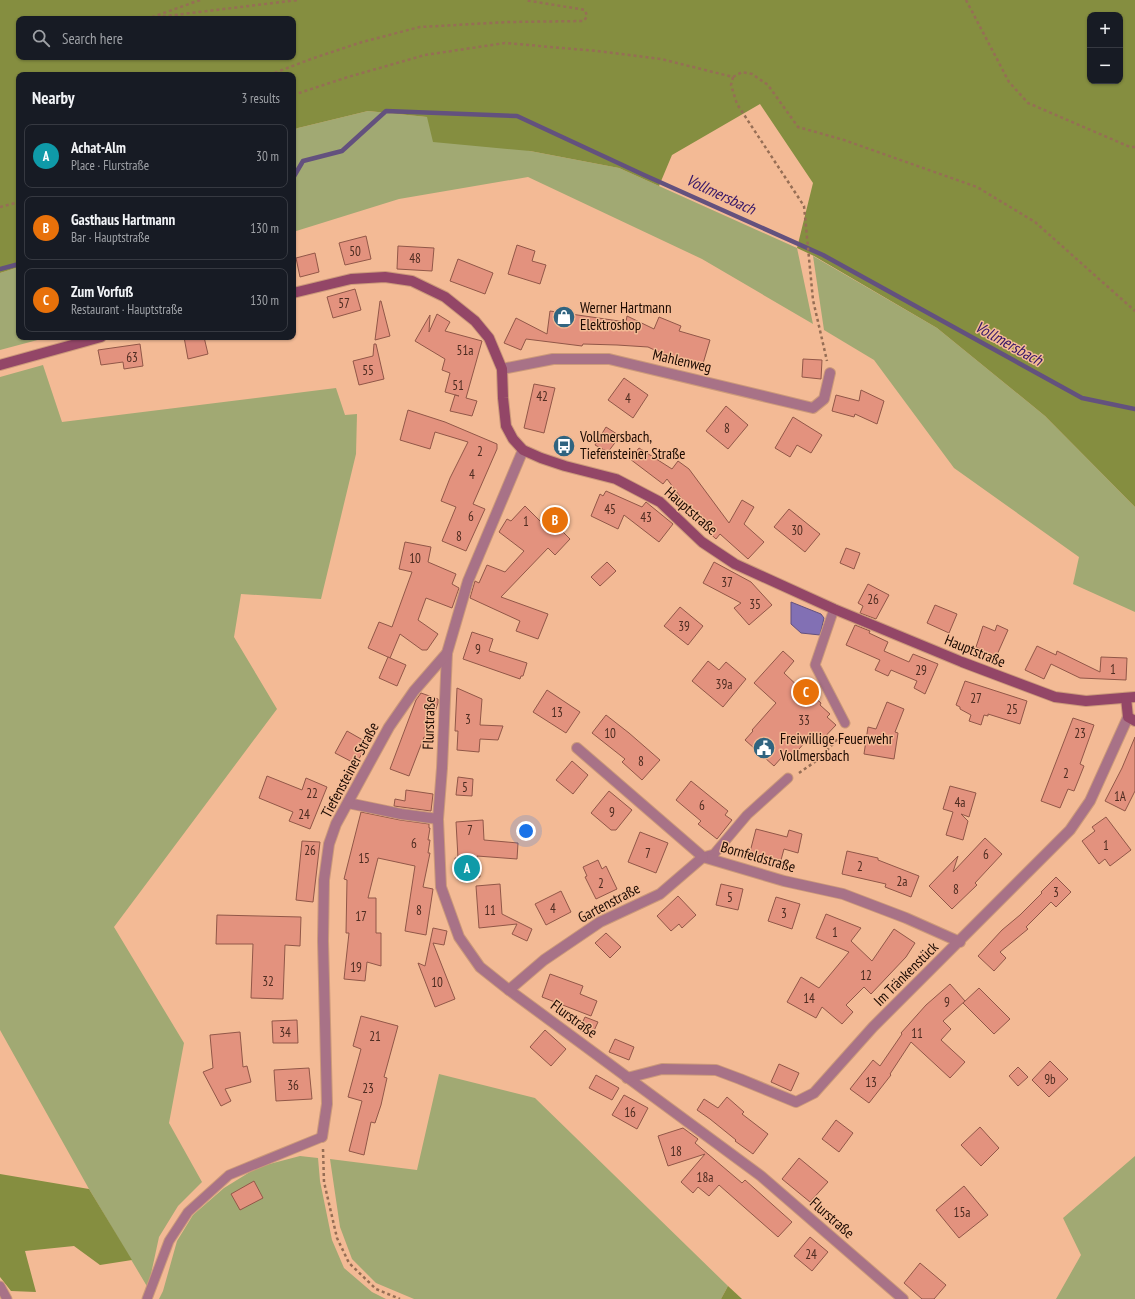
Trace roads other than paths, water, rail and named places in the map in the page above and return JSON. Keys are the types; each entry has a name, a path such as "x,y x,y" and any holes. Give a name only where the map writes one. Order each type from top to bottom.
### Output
{"main road":[{"name":"Hauptstraße","path":"296,292 351,279 385,277 412,281 445,297 475,321 489,338 502,369 502,398 506,426 513,439 524,450 541,458 565,466 616,478 660,502 702,542 735,564 834,609 962,662 1055,697 1086,701 1131,697 1132,719"},
{"path":"0,365 90,340"}],"street":[{"name":"Mahlenweg","path":"502,369 554,359 609,359 814,408 824,399 830,373"},
{"name":"Tiefensteiner Straße","path":"322,1137 327,1104 323,941 324,880 330,844 336,824 360,783 389,727 414,691 447,653 468,581 524,450"},
{"name":"Flurstraße","path":"447,653 442,768 438,819 441,887 459,937 480,968 761,1176 903,1299"},
{"name":"Im Tränkenstück","path":"627,1078 662,1069 716,1070 740,1078 796,1102 814,1094 873,1027 960,942 1070,830 1090,801 1132,719"},
{"name":"Bornfeldstraße","path":"577,748 703,857 784,881 843,894 906,918 960,942"},
{"path":"348,803 401,814 438,819"},
{"name":"Gartenstraße","path":"509,990 544,960 600,922 660,894 703,857"}],"lane":[{"path":"834,609 814,665 845,723"},
{"path":"703,857 714,854 747,815 788,778"},
{"path":"148,1299 169,1241 188,1212 229,1175 322,1137"},
{"path":"0,1286 7,1299"}],"waterway":[{"name":"Vollmersbach","path":"296,173 303,161 342,151 386,111 517,116 823,255 1082,398 1135,409"},
{"name":"Vollmersbach","path":"0,269 16,265"}],"place":[{"name":"Werner Hartmann Elektroshop","path":"564,317"},
{"name":"Vollmersbach, Tiefensteiner Straße","path":"564,446"},
{"name":"Gasthaus Hartmann","path":"555,520"},
{"name":"Zum Vorfuß","path":"806,692"},
{"name":"Freiwillige Feuerwehr Vollmersbach","path":"764,748"},
{"name":"Achat-Alm","path":"467,868"}]}
